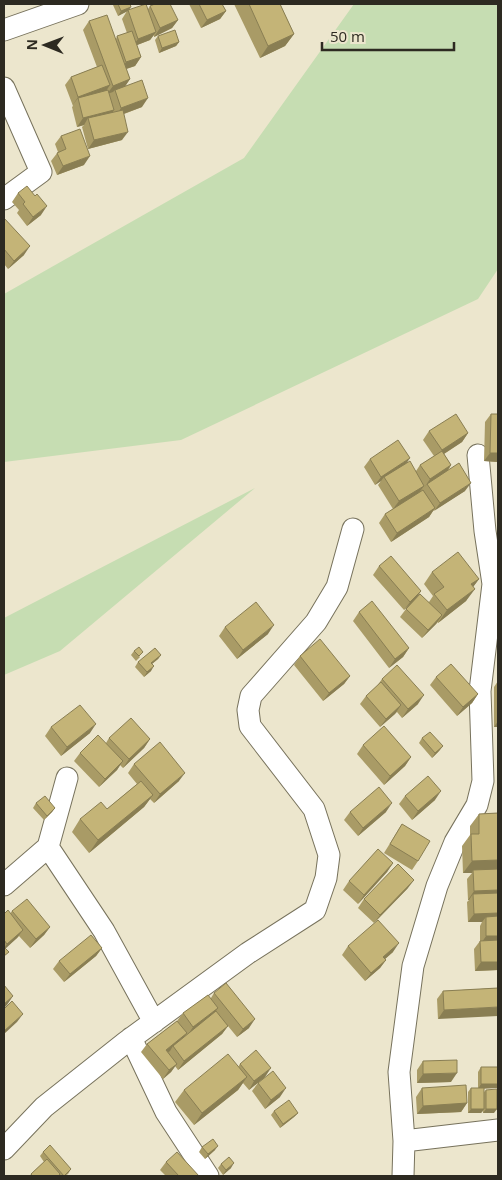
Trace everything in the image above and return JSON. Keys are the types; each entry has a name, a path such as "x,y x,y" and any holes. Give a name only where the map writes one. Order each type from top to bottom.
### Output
{"street":[{"path":"4,30 78,4"},
{"path":"4,88 41,172 4,199"},
{"path":"403,1176 404,1141 400,1072 412,966 437,886 455,842 477,805 483,782 480,691 495,584 485,531 478,455"},
{"path":"4,1149 44,1106 131,1038 248,953 315,910 326,878 329,854 314,809 250,726 248,710 251,696 316,622 338,588 354,529"},
{"path":"4,885 48,847 68,778"},
{"path":"48,847 104,931 154,1022"},
{"path":"131,1038 166,1112 208,1176"},
{"path":"404,1141 498,1130"}],"green space":[{"path":"354,4 498,4 498,269 478,299 181,440 4,462 4,294 244,158"},
{"path":"255,488 60,651 4,675 4,618"}],"building":[{"path":"118,4 130,4 131,7 121,11"},
{"path":"146,4 156,32 138,39 128,10"},
{"path":"170,4 178,20 160,28 150,6"},
{"path":"199,4 222,4 226,11 207,20"},
{"path":"249,4 280,4 294,34 268,46"},
{"path":"107,15 130,79 113,86 89,21"},
{"path":"175,30 179,42 162,48 158,36"},
{"path":"132,31 141,57 126,62 117,36"},
{"path":"102,65 110,85 78,97 71,77"},
{"path":"142,80 148,98 121,108 115,90"},
{"path":"108,90 114,110 83,118 78,98"},
{"path":"123,110 128,132 94,140 88,118"},
{"path":"80,129 90,156 63,166 57,153 66,149 61,136"},
{"path":"27,186 47,206 33,217 23,204 25,202 18,193"},
{"path":"4,218 30,246 14,261 4,249"},
{"path":"456,414 468,433 442,450 429,431"},
{"path":"491,414 498,414 498,453 490,453"},
{"path":"398,440 410,458 381,477 370,459"},
{"path":"442,451 451,465 430,479 420,465"},
{"path":"410,461 424,486 399,501 384,477"},
{"path":"459,463 471,483 440,503 427,484"},
{"path":"423,490 435,508 397,533 385,514"},
{"path":"458,552 479,579 471,584 475,589 447,610 434,594 444,587 432,572"},
{"path":"391,556 421,591 410,602 379,566"},
{"path":"420,594 442,615 428,630 406,609"},
{"path":"372,601 409,648 395,659 359,612"},
{"path":"256,602 274,625 243,650 225,627"},
{"path":"320,639 350,676 329,693 300,656"},
{"path":"139,647 143,652 139,656 134,651"},
{"path":"155,648 161,655 151,663 154,666 147,672 138,662"},
{"path":"451,664 478,694 463,707 436,677"},
{"path":"397,665 424,695 408,709 382,679"},
{"path":"381,682 401,705 386,719 366,696"},
{"path":"80,705 96,724 67,747 51,727"},
{"path":"131,718 150,739 129,759 109,738"},
{"path":"384,726 411,757 390,776 363,745"},
{"path":"430,732 443,746 435,753 422,738"},
{"path":"98,735 123,761 105,779 80,753"},
{"path":"160,742 185,773 160,794 134,764"},
{"path":"428,776 441,791 418,811 405,796"},
{"path":"141,781 153,795 98,840 80,819 101,802 107,809"},
{"path":"379,787 392,803 363,828 350,812"},
{"path":"45,796 55,808 47,816 36,803"},
{"path":"498,813 498,860 472,861 471,834 479,834 479,814"},
{"path":"402,824 430,841 418,861 390,844"},
{"path":"378,849 393,863 364,895 349,881"},
{"path":"398,864 414,880 380,915 364,899"},
{"path":"498,869 498,890 474,891 473,870"},
{"path":"498,893 498,913 474,914 473,894"},
{"path":"27,899 50,927 36,939 12,911"},
{"path":"8,910 23,930 7,944 4,940 4,914"},
{"path":"498,916 498,936 486,936 486,917"},
{"path":"378,920 399,943 383,957 386,960 371,973 348,946"},
{"path":"91,935 102,948 70,974 59,961"},
{"path":"498,940 498,962 481,962 480,941"},
{"path":"4,947 9,952 4,956"},
{"path":"226,983 255,1019 243,1029 214,993"},
{"path":"4,985 13,996 4,1004"},
{"path":"498,988 498,1007 444,1010 443,991"},
{"path":"208,995 218,1008 193,1027 183,1013"},
{"path":"12,1001 23,1014 4,1031 4,1009"},
{"path":"216,1011 228,1026 184,1061 173,1046"},
{"path":"177,1021 187,1033 166,1050 177,1064 169,1070 147,1044"},
{"path":"256,1050 271,1068 254,1081 240,1064"},
{"path":"228,1054 247,1077 202,1113 184,1090"},
{"path":"457,1060 457,1073 423,1074 423,1061"},
{"path":"481,1067 498,1067 498,1084 481,1084"},
{"path":"273,1071 286,1088 271,1100 258,1083"},
{"path":"466,1085 467,1103 423,1106 422,1088"},
{"path":"471,1088 484,1088 484,1109 471,1109"},
{"path":"497,1089 497,1109 486,1109 486,1090"},
{"path":"289,1100 298,1113 283,1124 274,1111"},
{"path":"213,1139 218,1146 208,1154 202,1147"},
{"path":"50,1145 71,1169 64,1176 43,1152"},
{"path":"177,1152 199,1176 179,1176 166,1162"},
{"path":"229,1157 234,1163 226,1170 221,1164"},
{"path":"47,1159 60,1174 58,1176 33,1176 31,1174"}]}
